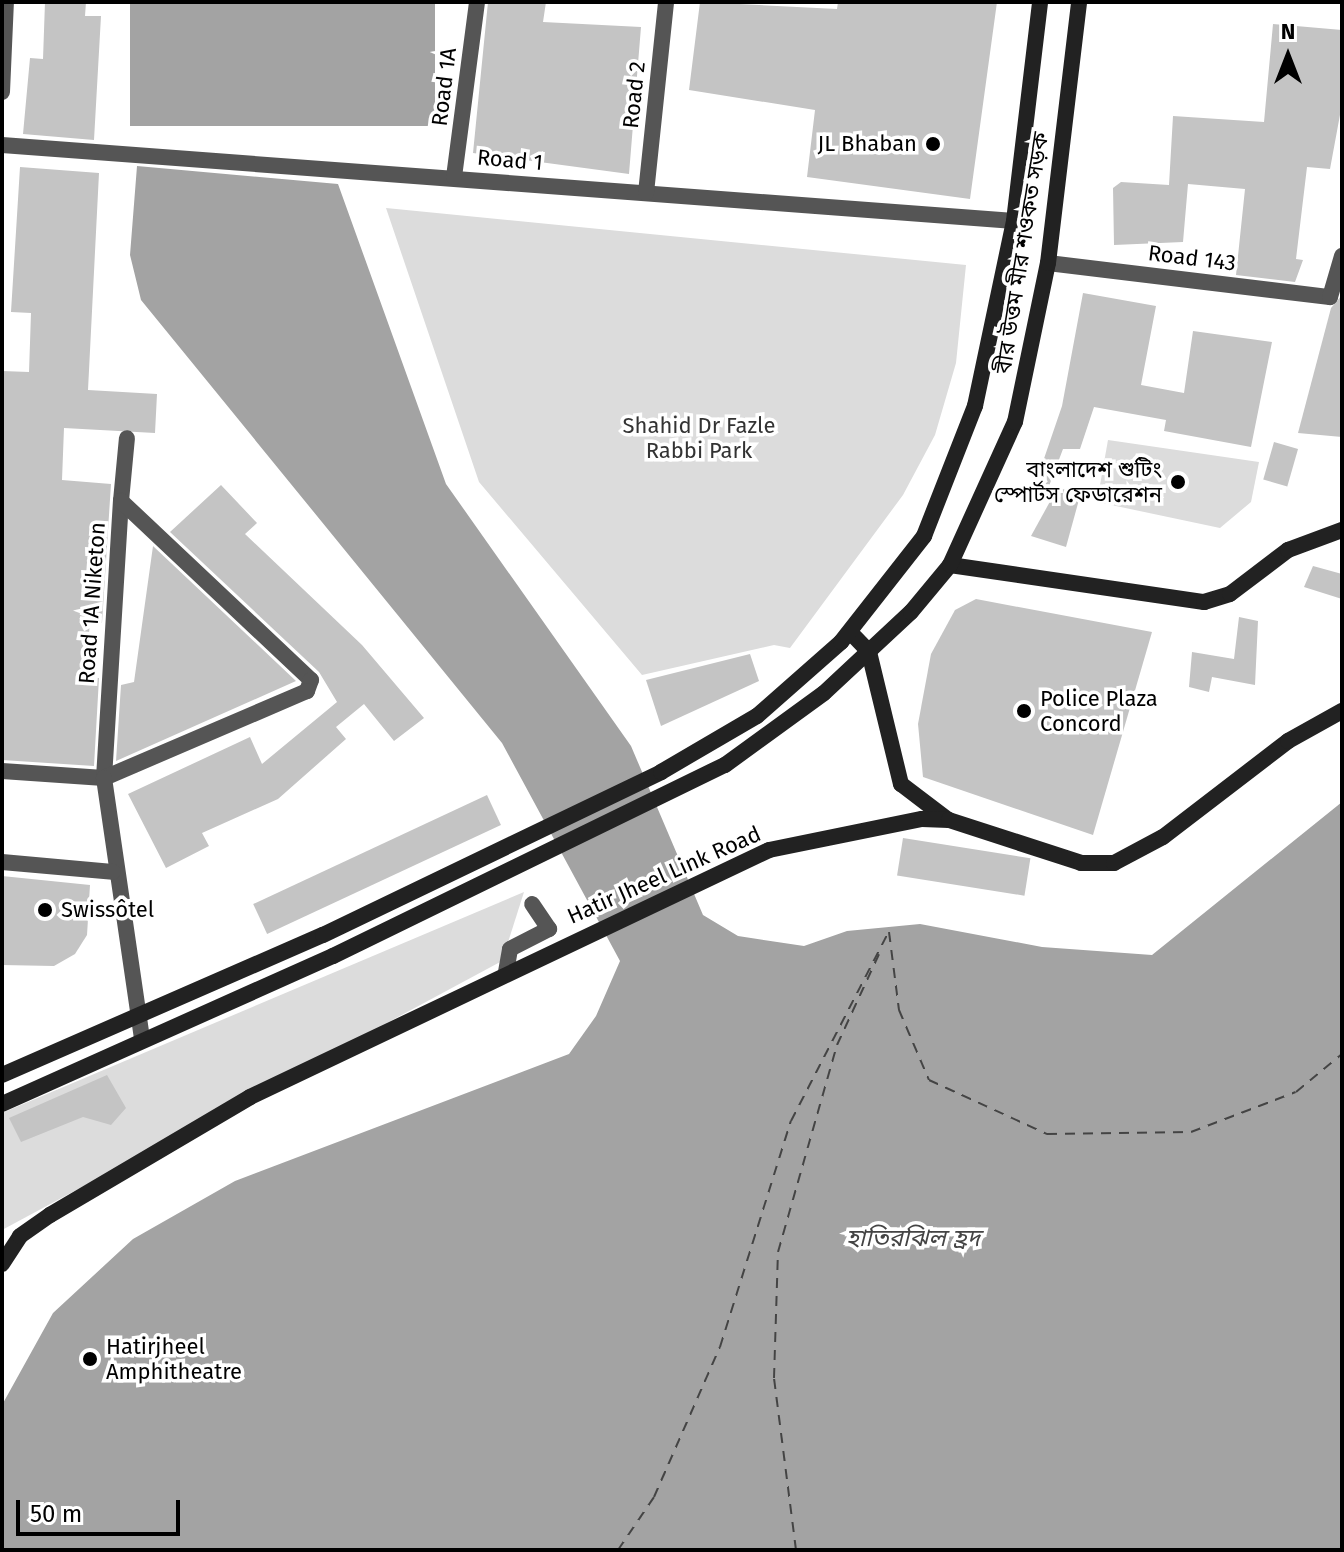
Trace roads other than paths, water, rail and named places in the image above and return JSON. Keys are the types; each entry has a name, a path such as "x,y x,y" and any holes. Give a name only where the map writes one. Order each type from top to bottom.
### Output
{"main road":[{"name":"বীর উত্তম মীর শওকত সড়ক","path":"2,1075 511,845 661,772 757,716 850,632 924,536 949,488 975,406 1014,221 1040,2"},
{"name":"বীর উত্তম মীর শওকত সড়ক","path":"2,1104 142,1037 521,867 671,794 768,738 869,652 950,565 1015,422 1048,263 1079,2"},
{"path":"950,565 1204,602 1230,594 1288,550 1342,530"},
{"path":"850,632 869,652 901,784 949,820"},
{"name":"Hatir Jheel Link Road","path":"2,1252 20,1236 250,1097 721,871 820,836 903,820 949,820 1081,863 1114,863 1342,711"},
{"name":"Hatir Jheel Link Road","path":"2,1264 20,1236"}],"street":[{"path":"2,92 6,2"},
{"name":"Road 1A","path":"454,177 477,2"},
{"name":"Road 2","path":"646,193 666,2"},
{"name":"Road 1","path":"2,145 1014,221"},
{"name":"Road 143","path":"1048,263 1330,297 1342,256"},
{"path":"121,501 127,438"},
{"name":"Road 1A Niketon","path":"104,778 307,691 311,680 121,501"},
{"name":"Road 1A Niketon","path":"121,501 104,778 113,872 134,1015 142,1037"},
{"path":"2,771 104,778"},
{"path":"2,862 113,872"},
{"path":"506,972 510,949 549,929 532,904"}],"water":[{"path":"130,2 435,2 435,126 130,126"},
{"name":"হাতিরঝিল হ্রদ","path":"137,166 338,184 446,484 631,746 703,915 738,936 804,946 847,931 920,924 1042,947 1152,955 1342,802 1342,1550 2,1550 2,1405 53,1313 133,1239 235,1181 569,1054 596,1016 620,961 502,743 141,300 130,255"}],"place":[{"name":"JL Bhaban","path":"933,144"},
{"name":"বাংলাদেশ শুটিং স্পোর্টস ফেডারেশন","path":"1178,482"},
{"name":"Police Plaza Concord","path":"1024,711"},
{"name":"Swissôtel","path":"45,910"},
{"name":"Hatirjheel Amphitheatre","path":"90,1359"}],"park label":[{"name":"Shahid Dr Fazle Rabbi Park","path":"699,438"}]}
